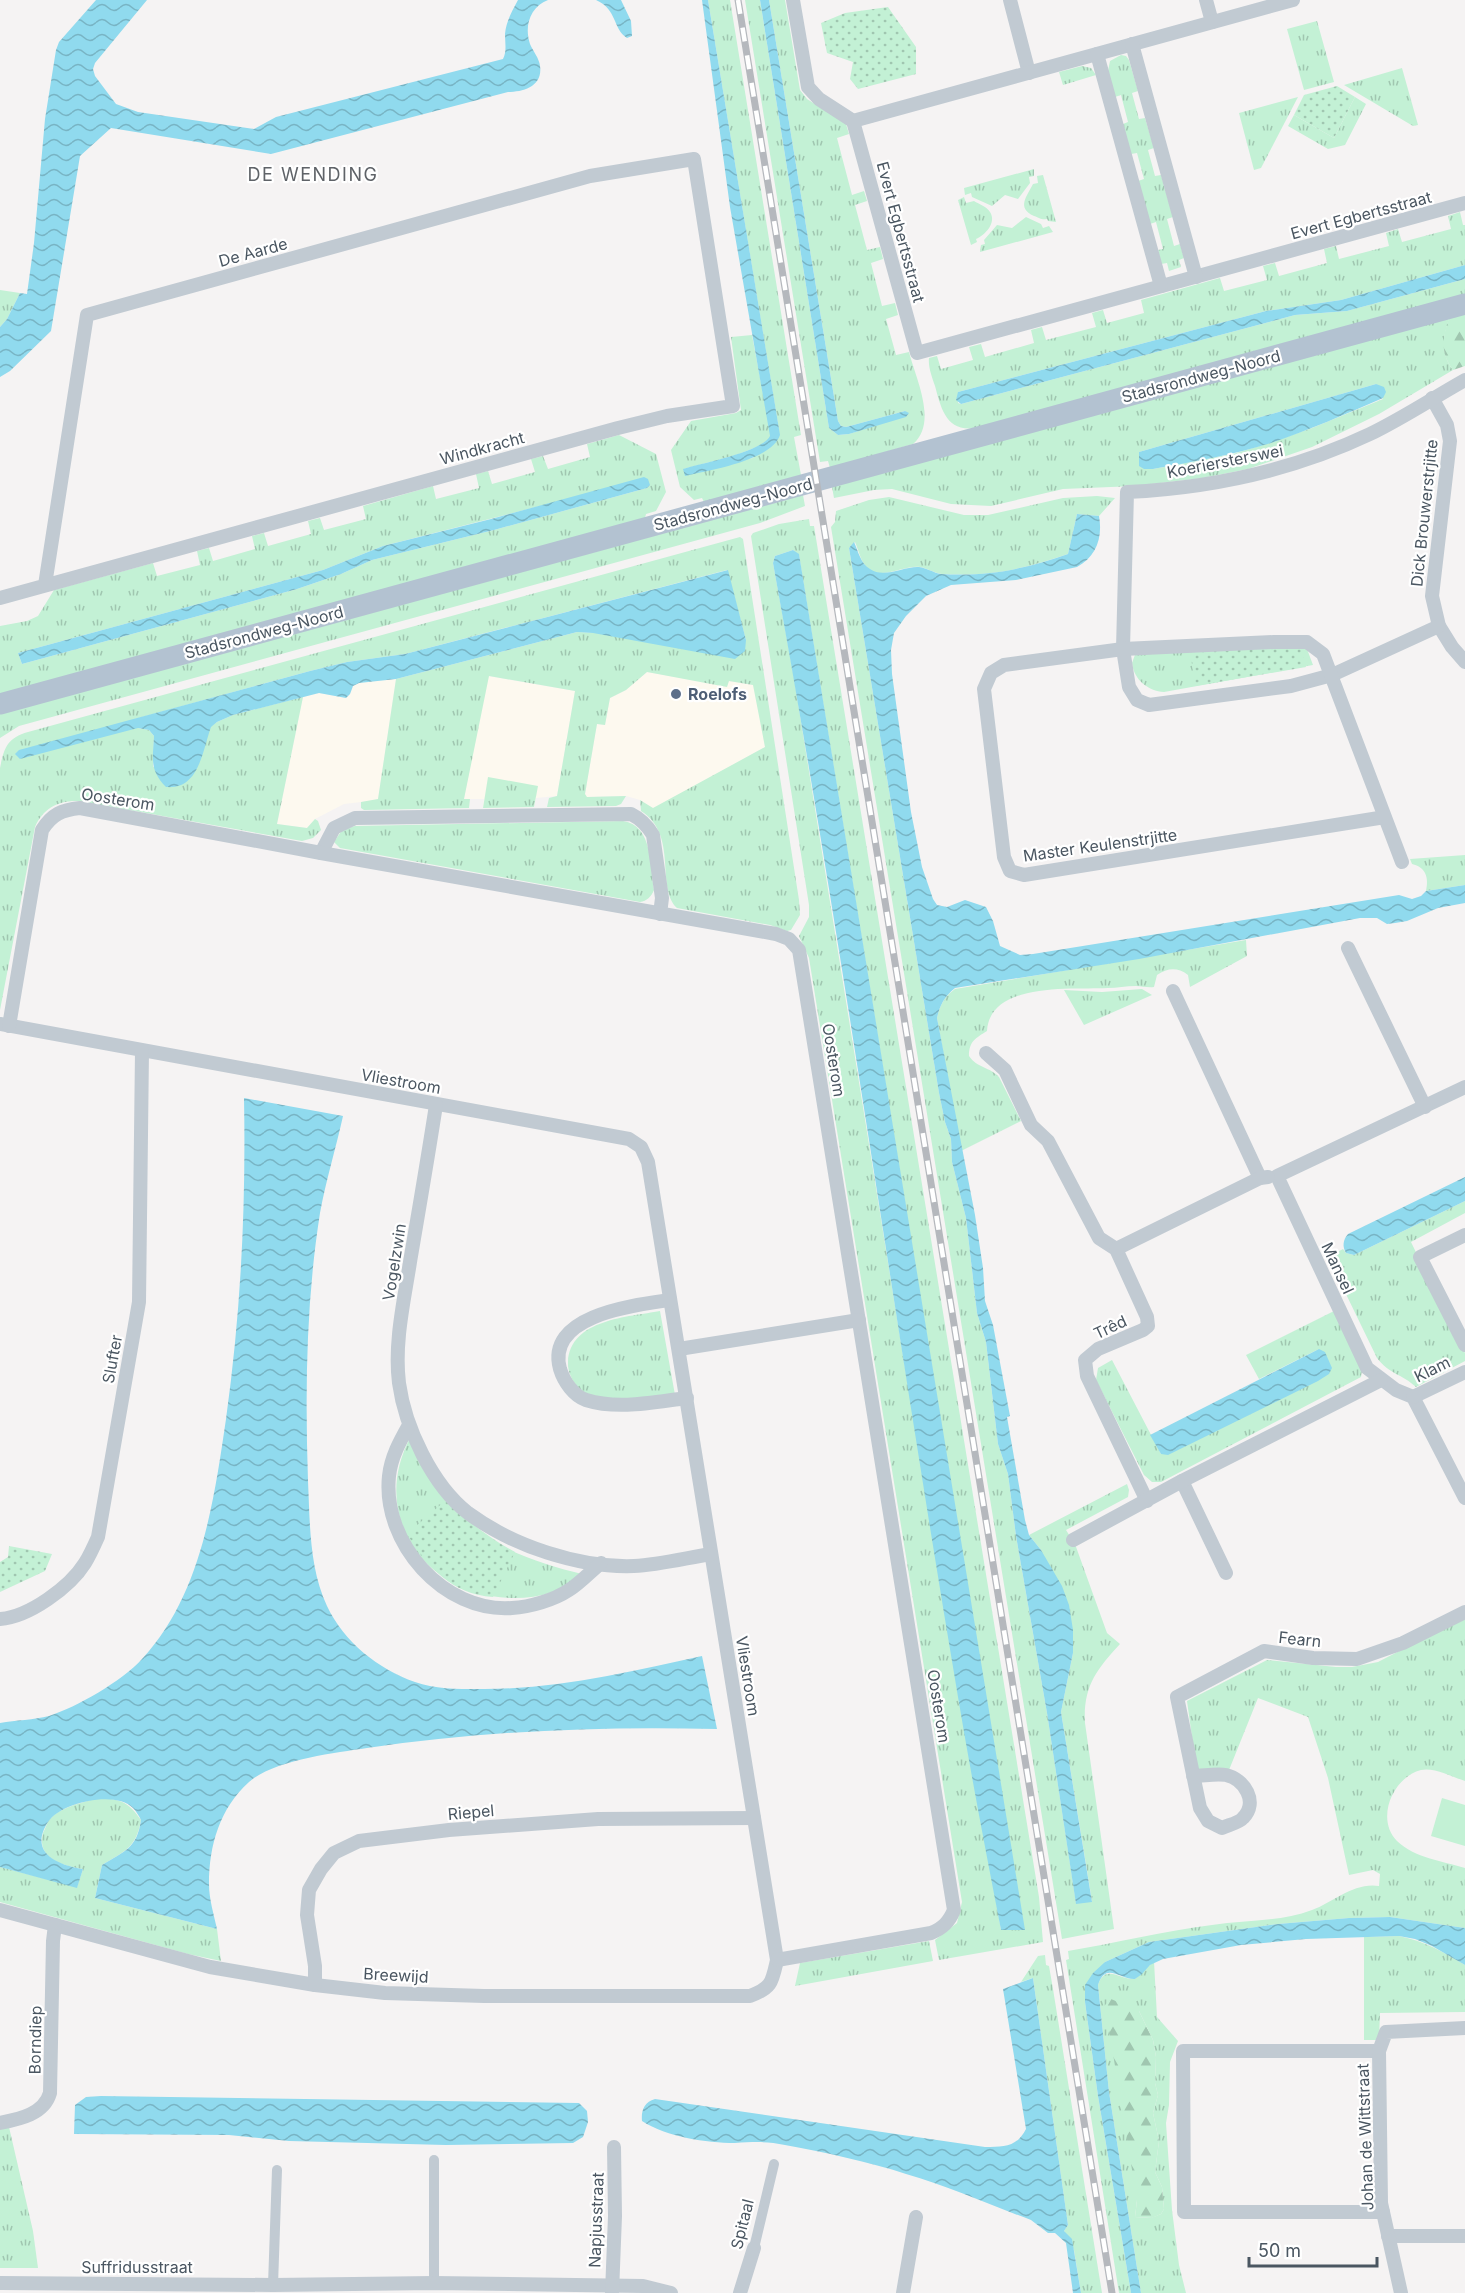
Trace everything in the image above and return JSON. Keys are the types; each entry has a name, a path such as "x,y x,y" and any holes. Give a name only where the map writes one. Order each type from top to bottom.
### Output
{"main road":[{"name":"Stadsrondweg-Noord","path":"0,704 1465,304"}],"street":[{"path":"793,0 808,87 819,99 853,121 1293,0"},
{"path":"1010,0 1029,73"},
{"path":"1206,0 1212,22"},
{"path":"1132,44 1196,277"},
{"path":"1097,54 1161,286"},
{"name":"Evert Egbertsstraat","path":"853,121 917,353 1465,203"},
{"name":"De Aarde","path":"45,585 87,315 590,176 694,159"},
{"name":"Windkracht","path":"0,598 618,428 667,416 733,406 694,159"},
{"name":"Koeriersterswei","path":"1123,649 1127,492 1197,486 1243,478 1296,463 1369,434 1465,380"},
{"name":"Dick Brouwerstrjitte","path":"1432,398 1447,425 1450,441 1432,596 1439,626 1465,662"},
{"path":"1402,862 1332,675 1323,654 1307,642 1123,649 1129,687 1137,700 1149,705 1292,686 1332,675 1439,626"},
{"name":"Master Keulenstrjitte","path":"1123,649 1004,664 991,673 984,689 1004,857 1010,871 1024,875 1385,817"},
{"name":"Oosterom","path":"4,1025 42,830 50,818 63,810 80,808 776,934 789,939 798,950 954,1910 950,1920 941,1929 931,1933 777,1960"},
{"path":"321,853 334,828 354,818 631,814 640,818 648,826 653,836 662,898 660,914"},
{"path":"1348,948 1425,1107"},
{"path":"1173,991 1260,1178"},
{"name":"Vliestroom","path":"4,1025 629,1139 641,1147 648,1162 777,1960"},
{"name":"Slufter","path":"0,1619 7,1619 36,1606 64,1587 84,1564 98,1537 139,1302 142,1051"},
{"name":"Trêd","path":"986,1053 1005,1070 1031,1125 1048,1141 1099,1238 1116,1249 1147,1317 1148,1326 1143,1330 1098,1349 1085,1360 1087,1376 1147,1501"},
{"path":"1116,1249 1260,1178 1277,1176 1465,1087"},
{"name":"Vogelzwin","path":"436,1105 403,1309 398,1355 399,1383 409,1425 428,1464 445,1488 467,1512 523,1544 556,1555 634,1566 711,1554"},
{"name":"Mansel","path":"1277,1176 1367,1368 1396,1390 1413,1397"},
{"name":"Klam","path":"1465,1235 1420,1257 1465,1345"},
{"path":"670,1300 619,1308 598,1314 579,1325 563,1342 557,1358 566,1382 583,1400 606,1405 630,1405 687,1398"},
{"path":"679,1349 859,1320"},
{"name":"Klam","path":"1413,1397 1465,1371"},
{"path":"1073,1540 1182,1481 1381,1380"},
{"path":"1413,1397 1459,1472 1465,1498"},
{"path":"409,1425 394,1453 389,1477 390,1503 399,1535 413,1559 434,1581 479,1605 512,1608 543,1601 569,1590 601,1563"},
{"path":"1182,1481 1226,1573"},
{"name":"Fearn","path":"1193,1776 1225,1774 1240,1780 1249,1794 1249,1807 1243,1818 1222,1828 1208,1821 1200,1808 1193,1776 1177,1697 1264,1651 1313,1658 1357,1659 1403,1643 1465,1612"},
{"name":"Riepel","path":"315,1985 315,1966 307,1915 309,1890 321,1869 334,1853 359,1841 449,1830 598,1819 754,1818"},
{"name":"Breewijd","path":"0,1910 210,1967 315,1985 385,1993 484,1996 750,1996 771,1985 777,1960"},
{"name":"Borndiep","path":"0,2123 16,2120 36,2111 47,2103 50,2093 55,1925"},
{"path":"1383,2212 1184,2212 1183,2051 1379,2051 1386,2032 1465,2028"},
{"name":"Johan de Wittstraat","path":"1379,2051 1383,2212 1401,2293"},
{"name":"Napjusstraat","path":"611,2290 615,2217 614,2147"},
{"path":"434,2160 442,2287"},
{"name":"Spitaal","path":"740,2293 754,2248 774,2164"},
{"path":"277,2170 282,2288"},
{"path":"903,2293 916,2217"},
{"path":"1388,2236 1465,2236"},
{"name":"Suffridusstraat","path":"0,2283 43,2288 442,2287 611,2290"},
{"path":"611,2290 643,2286 671,2293"}],"shaded area":[{"path":"647,672 727,686 728,681 754,685 765,747 653,809 640,800 626,796 586,797 597,724 605,725 610,698 626,690"},
{"path":"488,676 575,691 557,796 536,798 534,807 483,808 484,799 464,799"},
{"path":"396,679 378,800 344,804 315,819 307,828 277,824 303,697 319,693 346,698 353,686 359,683"}],"green space":[{"path":"708,0 730,0 801,435 794,437 801,475 704,502 702,498 694,500 680,487 671,450 691,421 736,413 741,410 731,337 752,335 771,436 765,442 745,452 684,469 753,458 779,430"},
{"path":"745,0 760,0 829,428 838,435 849,434 908,415 905,411 846,427 841,426 838,421 769,0 785,0 800,90 807,99 846,124 849,134 837,138 852,195 864,191 867,201 855,205 867,250 880,247 883,259 871,263 882,306 895,303 898,315 886,319 896,355 909,352 923,400 924,425 913,444 830,468 828,461 820,462"},
{"path":"888,7 916,47 916,74 858,89 850,79 853,62 827,53 821,23 845,13"},
{"path":"1317,21 1334,82 1304,90 1287,29"},
{"path":"1121,55 1126,56 1129,60 1138,91 1132,93 1139,119 1145,118 1154,148 1148,150 1155,176 1161,175 1173,217 1167,219 1174,246 1180,244 1184,258 1179,260 1181,267 1169,271 1167,263 1161,264 1158,250 1163,249 1156,222 1150,224 1138,181 1144,179 1137,153 1131,154 1123,124 1128,122 1121,95 1115,97 1108,71 1110,61"},
{"path":"1082,66 1091,68 1096,75 1063,85 1059,72"},
{"path":"1402,68 1418,125 1413,126 1344,85"},
{"path":"1337,86 1355,97 1334,138 1294,115 1304,95"},
{"path":"1298,97 1261,168 1254,170 1239,113"},
{"path":"1355,97 1366,104 1345,145 1328,149 1288,126 1294,115 1334,138"},
{"path":"1034,169 1034,176 1029,177 1030,183 1018,199 1005,195 992,206 972,197 971,193 965,195 964,188"},
{"path":"1043,175 1056,222 1034,216 1024,206 1033,184 1038,183 1037,176"},
{"path":"964,197 966,203 974,201 987,209 992,216 989,228 976,239 977,242 971,245 958,200"},
{"path":"1460,212 1463,225 1465,225 1465,265 1341,300 1266,311 958,392 958,403 1295,315 1347,311 1465,279 1465,294 975,428 957,426 946,417 930,372 929,358 937,356 941,369 973,360 969,347 981,344 985,357 1034,343 1031,330 1042,327 1046,340 1096,327 1092,313 1103,310 1107,323 1144,313 1141,300 1220,278 1224,291 1267,280 1263,266 1275,263 1279,276 1327,263 1324,249 1336,246 1339,259 1389,246 1386,233 1398,229 1402,242 1451,229 1448,216"},
{"path":"1026,217 1041,224 1043,228 1049,226 1053,232 980,252 981,245 985,244 984,240 997,225 1012,228"},
{"path":"0,290 20,293 7,319 0,327"},
{"path":"1465,311 1465,366 1453,370 1444,350 1446,330 1450,315"},
{"path":"1450,315 1444,350 1453,370 1379,414 1312,447 1248,469 1203,478 1135,486 1063,489 991,506 951,504 892,489 834,498 832,487","holes":["1376,384 1383,399 1312,428 1233,454 1144,469 1139,452"]},
{"path":"619,435 656,454 666,492 656,511 646,514 645,518 0,695 0,626 27,621 38,616 54,590 153,563 157,576 200,565 197,551 209,548 213,561 255,549 252,536 264,533 268,546 311,534 308,521 320,518 324,530 366,519 363,506 433,486 436,499 479,488 476,474 488,471 492,484 535,472 531,459 543,456 548,469 590,457 587,444","holes":["650,485 647,488 494,530 372,560 341,574 297,589 22,664 18,653 323,570 383,546 540,506"]},
{"path":"803,495 805,506 760,523 19,726 0,738 0,714"},
{"path":"1097,496 1115,498 1099,516 1077,514 1068,554 1021,568 959,575 936,573 914,567 882,573 870,570 864,564 855,542 849,548 939,1093 951,1139 952,1162 966,1218 977,1313 986,1342 998,1444 1008,1474 1016,1536 1047,1713 1076,1903 1092,1901 1061,1712 1073,1653 1041,1550 1029,1535 1127,1484 1129,1490 1128,1497 1066,1530 1075,1544 1107,1633 1120,1644 1104,1662 1093,1680 1086,1699 1085,1710 1114,1929 1062,1939 831,527 835,522 836,511 869,500 889,497 964,515 988,515 1063,498"},
{"path":"809,519 810,526 814,526 1039,1897 1043,1942 939,1960 935,1940 957,1923 962,1902 809,958 799,936 809,917 809,905 751,536 753,533 779,524","holes":["793,550 799,555 1024,1930 1001,1930 905,1368 794,678 773,563 775,556"]},
{"path":"740,537 743,539 799,900 800,915 791,930 677,908 667,887 660,833 653,821 641,811 640,800 653,808 765,747 753,685 729,681 727,687 647,672 626,690 610,698 605,725 597,724 585,794 587,797 626,796 621,804 547,807 549,798 557,796 575,691 489,676 464,799 470,799 469,808 364,810 361,808 361,802 378,799 396,679 577,632 746,640 727,570 405,654 347,662 310,671 135,719 138,728 149,730 154,736 153,767 217,722 233,715 303,697 277,824 307,828 315,819 321,830 313,838 302,841 79,801 52,806 42,815 35,827 0,1010 0,768 5,749 15,737"},
{"path":"1300,646 1307,649 1313,665 1164,692 1143,684 1136,675 1132,663 1136,652"},
{"path":"1300,646 1306,667 1195,686 1190,650"},
{"path":"488,777 538,786 534,807 483,808"},
{"path":"623,821 633,824 640,830 648,848 654,890 652,895 640,902 340,848 334,842 342,830 355,826"},
{"path":"1465,855 1465,885 1426,891 1427,882 1423,870 1412,864 1410,859"},
{"path":"1246,940 1247,956 1190,987 1188,975 1172,969 1157,975 1154,987 1036,991 1002,1003 992,1015 987,1031 972,1043 969,1056 999,1077 1021,1121 961,1151 937,1018 943,1002 955,989"},
{"path":"1142,989 1152,995 1084,1025 1064,990 1102,992"},
{"path":"1465,1201 1465,1213 1411,1242 1465,1353 1465,1361 1416,1387 1386,1367 1377,1358 1328,1257 1343,1249 1346,1253 1354,1255"},
{"path":"660,1311 675,1395 617,1400 594,1397 578,1387 570,1375 568,1362 571,1348 579,1337 590,1329 618,1318"},
{"path":"1334,1311 1362,1370 1361,1377 1161,1482 1152,1482 1144,1475 1096,1380 1098,1368 1112,1360 1161,1454 1319,1349 1259,1379 1246,1355"},
{"path":"410,1438 455,1506 473,1527 501,1546 517,1553 582,1574 558,1590 549,1593 510,1598 480,1593 453,1583 430,1567 413,1546 401,1522 396,1495 399,1467"},
{"path":"446,1500 479,1529 515,1552 493,1597 465,1591 442,1577 423,1557 407,1534"},
{"path":"9,1546 52,1554 45,1571 0,1592 0,1562 8,1557"},
{"path":"1465,1617 1465,1781 1426,1769 1411,1774 1402,1781 1390,1800 1388,1822 1391,1832 1404,1847 1429,1858 1465,1868 1465,1928 1390,1917 1278,1924 1149,1942 1105,1962 1085,2002 1098,2096 1131,2293 1119,2293 1066,1960 1069,1959 1068,1951 1225,1923 1288,1917 1320,1907 1361,1887 1379,1886 1380,1874 1373,1870 1349,1875 1328,1778 1308,1717 1258,1698 1229,1770 1201,1771 1196,1766 1187,1701 1267,1660 1336,1667 1352,1667 1378,1662"},
{"path":"97,1798 123,1802 141,1820 133,1843 102,1865 95,1898 217,1929 221,1961 0,1902 0,1867 77,1887 83,1869 53,1860 44,1849 43,1833 49,1820 59,1812"},
{"path":"1442,1798 1465,1805 1465,1846 1431,1836"},
{"path":"1399,1936 1434,1948 1465,1965 1465,2012 1380,2013 1379,2040 1364,2040 1364,1937"},
{"path":"929,1941 933,1961 795,1986 800,1963"},
{"path":"1045,1955 1053,1989 1102,2293 1081,2293 1074,2250 1064,2231 1068,2225 1033,1978 1021,1982 1038,1956"},
{"path":"1154,1961 1157,2017 1178,2041 1170,2062 1169,2105 1166,2123 1172,2210 1179,2265 1186,2293 1141,2293 1109,2092 1098,1985 1101,1978 1109,1974 1135,1979","holes":["1139,2011 1153,2040 1156,2057 1155,2083 1158,2095 1153,2113 1159,2141 1155,2172 1162,2187 1164,2209 1161,2214 1151,2218 1135,2217"]},
{"path":"1111,1999 1139,2011 1153,2040 1156,2057 1155,2083 1158,2095 1153,2113 1159,2141 1155,2172 1162,2187 1164,2209 1161,2214 1152,2218 1135,2217 1137,2200 1105,2005"},
{"path":"9,2127 33,2231 38,2268 0,2268 0,2129"}],"water":[{"path":"96,0 147,0 95,63 93,69 95,76 116,104 138,112 254,129 276,117 503,59 507,25 518,0 548,0 537,7 528,24 530,44 540,66 539,78 531,86 520,91 508,92 271,154 111,128 80,156 51,331 10,371 0,377 0,327 7,319 20,293 27,294 45,119 56,50 59,42"},
{"path":"596,0 621,0 631,21 632,36 627,38 622,34 612,14"},
{"path":"702,0 708,0 780,435 765,452 752,458 685,476 683,469 744,452 765,442 770,436 730,207"},
{"path":"760,0 769,0 838,421 841,426 846,427 905,411 909,413 906,417 849,434 838,435 829,428"},
{"path":"1465,265 1465,279 1347,311 1295,315 961,404 956,400 958,392 1266,311 1341,300"},
{"path":"1376,384 1384,387 1386,392 1383,398 1271,443 1227,455 1153,469 1144,469 1139,466 1139,452"},
{"path":"644,477 648,479 650,485 647,488 494,530 372,560 341,574 297,589 22,664 18,653 323,570 383,546"},
{"path":"1077,514 1099,516 1100,532 1097,546 1084,563 1077,567 1016,580 951,585 926,596 906,616 894,633 891,650 892,674 911,812 922,867 937,905 947,907 965,900 986,907 993,921 1000,946 1020,955 1399,895 1412,899 1421,896 1426,891 1465,885 1465,903 1438,908 1407,921 1395,923 1387,924 1377,918 1360,918 1139,959 955,988 945,998 940,1009 937,1018 975,1215 983,1268 985,1301 993,1325 1010,1416 1007,1417 1025,1520 1029,1535 1041,1550 1062,1586 1069,1605 1073,1630 1073,1653 1061,1712 1092,1902 1076,1904 1008,1474 998,1444 986,1342 977,1313 966,1218 952,1162 951,1139 939,1093 849,548 854,542 864,564 881,573 913,567 925,568 941,574 958,575 1006,571 1068,554"},
{"path":"793,550 799,554 1025,1930 1001,1930 958,1697 822,846 773,563 775,556"},
{"path":"728,570 746,640 745,651 735,659 577,632 396,679 359,683 353,686 346,698 319,693 233,715 211,727 198,768 186,782 177,786 166,787 154,769 154,736 149,730 138,728 20,759 15,754 19,750 310,671 347,662 405,654"},
{"path":"244,1098 343,1116 322,1201 315,1246 308,1347 307,1447 312,1545 321,1591 334,1619 353,1642 375,1662 415,1682 446,1688 535,1687 619,1674 702,1656 717,1729 585,1729 454,1737 338,1752 273,1768 260,1774 239,1792 218,1828 211,1855 209,1884 217,1929 95,1898 102,1865 129,1848 139,1829 140,1818 133,1808 125,1803 102,1799 76,1804 64,1809 48,1822 43,1833 44,1849 56,1861 83,1869 77,1888 0,1867 0,1723 49,1716 60,1712 85,1700 123,1676 142,1659 162,1634 191,1577 210,1514 231,1379 241,1259"},
{"path":"1465,1177 1465,1201 1354,1255 1346,1253 1344,1243 1348,1234"},
{"path":"1319,1349 1325,1352 1332,1368 1329,1374 1168,1455 1161,1454 1150,1435"},
{"path":"1390,1917 1465,1928 1465,1965 1432,1946 1399,1936 1306,1939 1241,1945 1163,1959 1150,1965 1135,1979 1114,1973 1105,1974 1101,1978 1098,1985 1109,2092 1141,2293 1131,2293 1098,2096 1085,2002 1085,1985 1093,1973 1105,1962 1149,1942 1278,1924"},
{"path":"1033,1978 1068,2225 1064,2231 1072,2239 1081,2293 1073,2293 1066,2243 1055,2233 1048,2233 1031,2220 937,2184 862,2161 773,2143 724,2143 687,2138 652,2127 642,2121 644,2107 655,2099 985,2147 1009,2145 1014,2143 1026,2129 1003,1989"},
{"path":"86,2097 579,2103 587,2111 588,2122 583,2137 573,2143 446,2145 289,2141 229,2135 74,2134 75,2105"}],"railway":[{"path":"738,0 1112,2293"}],"place":[{"name":"Roelofs","path":"676,694"}],"district":[{"name":"DE WENDING","path":"313,174"}]}
